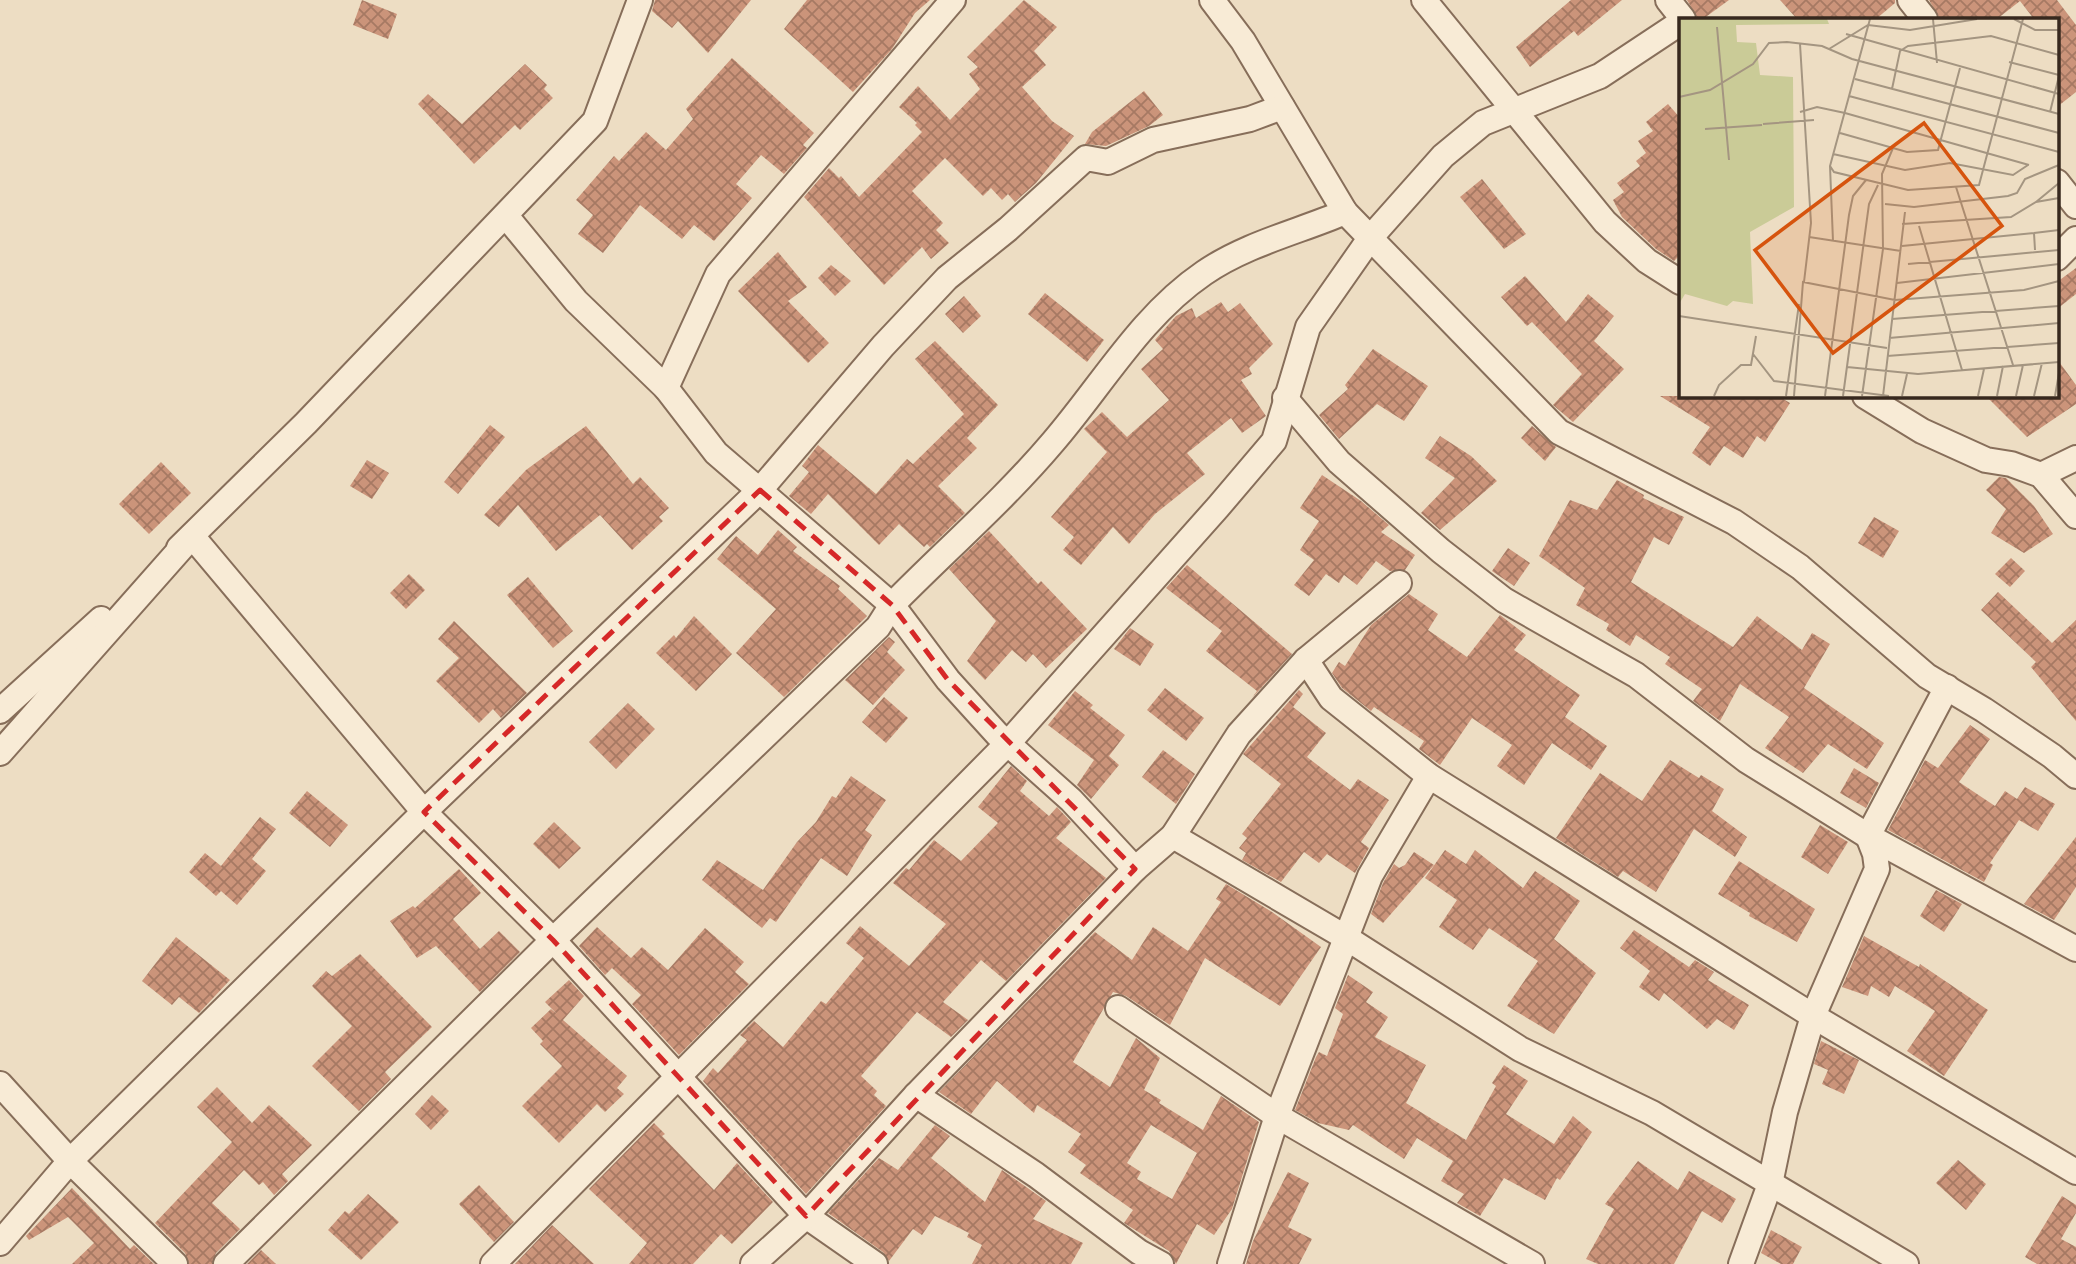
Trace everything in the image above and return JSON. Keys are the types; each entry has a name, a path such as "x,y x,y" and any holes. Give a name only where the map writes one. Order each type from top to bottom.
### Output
{"street":[{"path":"0,753 192,537 506,216 594,121 640,0"},
{"path":"666,388 718,274 953,0"},
{"path":"1212,0 1244,41 1345,212 1447,320 1559,432 1734,522 1800,567 1927,676 2052,756 2076,776"},
{"path":"1424,0 1518,111 1605,222 1647,261 1679,281"},
{"path":"1668,0 1680,18"},
{"path":"1910,0 1924,18"},
{"path":"493,1264 1009,742 1274,441 1308,327 1371,237 1443,156 1483,123 1600,76 1679,23"},
{"path":"0,1243 70,1161 424,812 760,490 883,346 947,278 1008,229 1086,158 1108,162 1153,141 1250,119 1282,107"},
{"path":"2058,183 2076,206"},
{"path":"226,1264 553,940 878,627 892,605 1052,443 1103,376 1161,309 1204,273 1249,248 1345,212"},
{"path":"506,216 576,301 666,388 716,453 892,605 948,680 997,734 1071,800 1135,869"},
{"path":"2058,257 2076,239"},
{"path":"1867,397 1922,431 1986,460 2011,464 2041,475 2076,516"},
{"path":"1285,398 1339,462 1441,551 1504,600 1636,675 1746,760 1868,836 2076,949"},
{"path":"2041,475 2076,458"},
{"path":"0,711 192,537"},
{"path":"192,537 424,812 553,940 806,1216 875,1264"},
{"path":"753,1264 806,1216 916,1095 1135,869 1173,836 1239,734 1306,660 1399,583"},
{"path":"1306,660 1331,698 1429,776 1813,1016 2076,1172"},
{"path":"1741,1264 1770,1184 1785,1112 1813,1016 1877,869 1868,836 1947,687"},
{"path":"1230,1264 1277,1116 1345,937 1370,876 1429,776"},
{"path":"1173,836 1345,937 1520,1049 1652,1113 1906,1264"},
{"path":"1118,1008 1277,1116 1532,1264"},
{"path":"0,1084 70,1161 175,1264"},
{"path":"916,1095 1036,1175 1139,1252 1161,1264"}],"highlighted area":[{"path":"760,490 892,605 948,680 1135,869 806,1216 553,940 424,812"}],"building":[{"path":"362,0 397,14 388,39 353,25"},
{"path":"655,0 751,0 708,53 678,21 672,28 652,11"},
{"path":"807,0 930,0 915,13 892,49 853,92 784,29"},
{"path":"1024,0 1057,27 1034,51 1046,65 1022,87 1052,121 1074,136 1036,183 1015,202 1008,194 1002,200 991,188 983,196 945,158 912,191 943,223 936,230 949,243 931,259 922,247 884,285 804,197 829,168 839,178 841,176 859,197 922,132 915,125 917,123 899,107 918,86 950,120 980,89 969,74 978,67 967,57"},
{"path":"1571,0 1622,0 1578,36 1574,31 1530,67 1516,47"},
{"path":"1687,0 1729,0 1704,18 1697,18"},
{"path":"1780,0 1895,0 1895,3 1877,18 1796,18"},
{"path":"1929,0 2057,0 2076,25 2076,92 2058,106 2058,18 2033,18 2020,1 1998,18 1939,18"},
{"path":"732,58 814,133 803,145 807,148 784,174 761,155 736,184 752,198 714,241 694,225 682,239 640,205 603,253 578,234 593,215 576,200 614,156 619,161 646,132 666,150 693,119 686,109"},
{"path":"525,64 547,85 544,89 553,98 520,130 515,125 474,164 418,104 428,94 462,124"},
{"path":"1144,91 1163,115 1149,126 1106,146 1085,144 1092,132"},
{"path":"1668,104 1679,117 1679,256 1674,261 1656,249 1622,217 1613,200 1624,192 1617,183 1640,166 1636,161 1646,153 1638,141 1653,131 1646,122"},
{"path":"1482,179 1526,234 1504,249 1460,197"},
{"path":"778,252 807,287 788,301 829,343 808,363 738,291"},
{"path":"831,265 851,281 835,296 818,278"},
{"path":"2076,268 2076,294 2058,308 2058,281"},
{"path":"1525,276 1566,322 1588,294 1614,316 1594,341 1624,369 1573,422 1553,405 1582,374 1532,322 1527,326 1501,297"},
{"path":"1045,293 1104,340 1087,362 1028,314"},
{"path":"964,296 981,316 963,333 945,314"},
{"path":"1221,302 1228,312 1240,303 1273,344 1249,368 1252,374 1241,380 1266,416 1242,433 1231,418 1187,453 1205,474 1155,514 1129,544 1113,527 1081,565 1063,550 1074,537 1051,517 1107,452 1084,429 1102,412 1127,437 1169,400 1141,369 1163,349 1155,340 1176,316 1192,308 1196,318"},
{"path":"935,341 998,405 967,438 977,448 938,486 965,513 930,547 927,544 924,547 899,524 879,545 828,494 811,514 789,496 809,472 802,466 818,445 876,494 907,459 913,464 964,414 915,359"},
{"path":"1373,349 1428,386 1404,421 1377,404 1339,439 1319,415 1348,389 1345,385"},
{"path":"2058,360 2076,385 2076,404 2027,437 1987,397 2058,397"},
{"path":"1660,396 1780,397 1790,403 1765,442 1757,436 1743,458 1724,446 1710,466 1692,453 1710,427"},
{"path":"490,425 505,437 458,494 444,482"},
{"path":"586,426 633,484 640,477 669,508 659,517 663,521 632,550 600,515 556,551 518,505 499,527 484,515 526,470"},
{"path":"1532,426 1556,447 1545,461 1521,438"},
{"path":"1440,436 1471,456 1497,481 1440,530 1421,513 1455,478 1425,458"},
{"path":"367,460 389,473 372,499 350,486"},
{"path":"161,462 191,493 149,534 119,504"},
{"path":"1322,475 1361,501 1389,525 1381,532 1415,555 1405,570 1390,571 1376,561 1357,585 1344,575 1339,583 1326,574 1309,596 1294,585 1314,560 1300,550 1319,521 1300,508"},
{"path":"1999,477 2006,478 2034,506 2053,534 2024,553 1991,533 2006,509 1986,490"},
{"path":"1617,480 1644,495 1643,498 1684,517 1669,545 1654,537 1631,582 1733,647 1757,616 1802,650 1812,633 1830,644 1804,688 1884,743 1867,769 1828,744 1803,773 1765,748 1789,717 1740,684 1720,721 1693,701 1702,689 1665,664 1670,657 1636,635 1630,646 1606,630 1609,624 1576,605 1585,588 1539,556 1570,500 1597,510"},
{"path":"1874,517 1899,531 1883,558 1858,543"},
{"path":"778,530 797,547 793,551 840,586 838,589 867,616 784,697 736,653 776,609 717,559 736,536 758,555"},
{"path":"989,531 1038,584 1041,581 1087,629 1046,668 1033,654 1026,662 1012,650 985,680 967,661 996,621 949,569"},
{"path":"1508,548 1530,563 1514,586 1492,571"},
{"path":"2011,558 2025,571 2010,587 1995,574"},
{"path":"1187,565 1292,654 1252,698 1257,691 1206,651 1222,631 1166,588"},
{"path":"409,574 425,590 406,609 390,593"},
{"path":"528,577 573,631 553,648 507,595"},
{"path":"1998,592 2052,643 2076,620 2076,721 2031,667 2036,662 1981,610"},
{"path":"1409,594 1438,614 1428,630 1467,657 1500,615 1526,635 1514,650 1580,695 1565,717 1607,746 1591,770 1552,743 1524,785 1497,766 1512,745 1472,718 1440,765 1419,749 1424,741 1374,707 1371,711 1342,688 1332,673 1339,662 1345,666 1371,625"},
{"path":"694,616 732,654 696,691 656,653 674,635 676,638"},
{"path":"454,621 527,693 501,718 493,709 479,723 436,681 459,658 438,639"},
{"path":"1130,628 1154,644 1140,666 1114,649"},
{"path":"889,637 895,642 887,652 905,670 873,705 845,680"},
{"path":"1165,688 1204,718 1186,741 1147,710"},
{"path":"1299,690 1303,694 1293,707 1326,733 1307,757 1350,790 1358,779 1389,800 1361,842 1369,848 1355,873 1327,854 1319,863 1304,852 1281,882 1242,860 1246,853 1239,848 1247,838 1242,834 1281,784 1243,754"},
{"path":"1075,691 1093,705 1090,708 1125,735 1109,756 1119,765 1091,799 1077,785 1094,760 1048,725"},
{"path":"884,697 908,718 886,743 862,722"},
{"path":"628,703 655,729 616,769 589,742"},
{"path":"1970,725 1990,739 1959,782 1995,806 2005,791 2017,799 2025,787 2055,804 2038,831 2019,820 1990,863 1993,865 1984,882 1888,830 1925,760 1938,768"},
{"path":"1163,750 1195,774 1176,804 1142,777"},
{"path":"1670,760 1699,778 1701,775 1724,789 1712,811 1747,837 1735,857 1694,829 1656,892 1623,871 1618,877 1556,838 1600,773 1642,801"},
{"path":"1011,766 1027,781 1020,791 1049,816 1057,807 1071,822 1056,838 1106,878 1006,981 981,960 943,1002 968,1020 951,1037 917,1012 861,1076 877,1091 874,1095 886,1106 806,1194 703,1081 713,1068 718,1073 747,1040 740,1035 754,1021 783,1047 821,1001 826,1004 864,958 846,943 860,926 909,966 946,924 893,883 906,868 909,870 934,840 961,861 998,823 978,807"},
{"path":"1854,768 1879,783 1866,808 1840,793"},
{"path":"851,776 886,800 865,830 872,835 847,876 821,858 776,922 770,918 762,928 702,880 717,860 763,890 797,842 816,822 832,796 836,798"},
{"path":"307,791 348,825 330,847 289,813"},
{"path":"260,817 276,829 252,859 266,871 237,905 221,891 216,896 189,872 205,853 221,866"},
{"path":"554,822 581,848 559,869 533,844"},
{"path":"1820,825 1848,842 1828,874 1801,857"},
{"path":"2076,837 2076,887 2054,920 2024,904"},
{"path":"1445,850 1466,864 1475,850 1523,888 1535,871 1580,901 1554,939 1596,973 1554,1034 1507,1006 1538,961 1489,928 1473,950 1439,927 1457,900 1425,878"},
{"path":"1414,852 1434,865 1383,923 1371,914 1383,883 1394,864 1399,868 1405,865"},
{"path":"1739,861 1815,909 1797,942 1749,916 1750,913 1718,894"},
{"path":"459,869 481,893 453,919 480,949 499,931 520,952 480,992 436,946 417,958 390,921 413,906 415,908"},
{"path":"1226,884 1321,947 1280,1006 1205,958 1170,1025 1126,996 1113,992 1073,1062 1110,1087 1136,1038 1160,1058 1144,1090 1161,1100 1159,1103 1203,1130 1221,1096 1259,1122 1232,1209 1214,1235 1197,1224 1176,1264 1169,1251 1124,1223 1133,1210 1080,1173 1086,1165 1068,1152 1081,1134 1037,1105 1034,1113 997,1081 971,1114 939,1092 1095,932 1132,960 1153,927 1188,951 1221,902 1216,899","holes":["1151,1125 1197,1153 1172,1199 1137,1179 1141,1172 1127,1163"]},
{"path":"1936,890 1962,904 1944,932 1920,916"},
{"path":"597,927 631,958 642,947 668,970 705,928 744,962 735,972 749,984 679,1055 632,1004 641,995 612,968 605,975 579,946"},
{"path":"1634,930 1689,967 1695,960 1714,972 1708,980 1749,1005 1734,1030 1717,1019 1707,1029 1664,993 1659,1001 1639,987 1650,971 1620,948"},
{"path":"1864,936 1919,967 1920,964 1988,1010 1944,1076 1907,1051 1935,1011 1895,986 1889,997 1871,986 1868,996 1842,987"},
{"path":"176,937 230,980 199,1013 179,997 172,1005 142,981"},
{"path":"360,954 432,1027 385,1072 391,1079 359,1111 312,1066 352,1026 312,986 326,971 332,976"},
{"path":"1348,975 1373,992 1366,1002 1388,1017 1375,1037 1426,1065 1406,1103 1466,1140 1496,1086 1492,1083 1504,1065 1528,1081 1506,1114 1554,1144 1573,1116 1592,1132 1560,1180 1557,1178 1545,1200 1504,1178 1480,1216 1457,1203 1464,1194 1441,1181 1453,1161 1417,1138 1404,1159 1353,1125 1349,1130 1318,1123 1295,1110 1316,1057 1319,1052 1327,1056 1343,1014 1335,1008"},
{"path":"569,980 584,996 563,1020 627,1076 617,1088 624,1094 605,1112 597,1104 559,1143 522,1106 562,1066 540,1044 543,1041 531,1028 551,1009 557,1014 545,1002"},
{"path":"1821,1041 1859,1060 1844,1094 1822,1084 1828,1070 1814,1064"},
{"path":"217,1087 252,1123 269,1105 312,1145 282,1174 288,1181 274,1195 263,1182 259,1185 244,1170 212,1203 240,1229 216,1253 212,1264 189,1264 185,1253 155,1223 232,1142 197,1107"},
{"path":"432,1095 449,1111 431,1130 415,1114"},
{"path":"654,1123 665,1134 662,1136 714,1190 737,1163 773,1202 732,1244 721,1234 693,1264 629,1264 647,1243 589,1189"},
{"path":"935,1125 950,1136 931,1158 985,1202 1002,1170 1046,1201 1033,1219 1083,1243 1071,1264 972,1264 982,1245 967,1237 969,1233 935,1216 922,1235 913,1229 889,1261 883,1252 828,1213 879,1158 898,1170"},
{"path":"1958,1160 1986,1184 1966,1210 1936,1183"},
{"path":"1638,1161 1678,1190 1689,1171 1736,1199 1722,1223 1702,1211 1674,1264 1598,1264 1586,1259 1614,1209 1605,1204"},
{"path":"1288,1172 1309,1183 1288,1227 1312,1239 1299,1264 1246,1264 1253,1241"},
{"path":"479,1185 514,1222 494,1242 459,1204"},
{"path":"72,1188 130,1249 134,1245 154,1264 72,1264 94,1243 68,1217 29,1240 26,1236"},
{"path":"368,1194 399,1222 361,1260 328,1230 345,1211 349,1214"},
{"path":"2062,1196 2076,1205 2076,1213 2061,1239 2076,1247 2076,1264 2037,1264 2025,1257"},
{"path":"552,1225 594,1264 515,1264"},
{"path":"1771,1230 1802,1247 1793,1264 1781,1264 1761,1253"},
{"path":"261,1250 276,1264 247,1264"}]}
